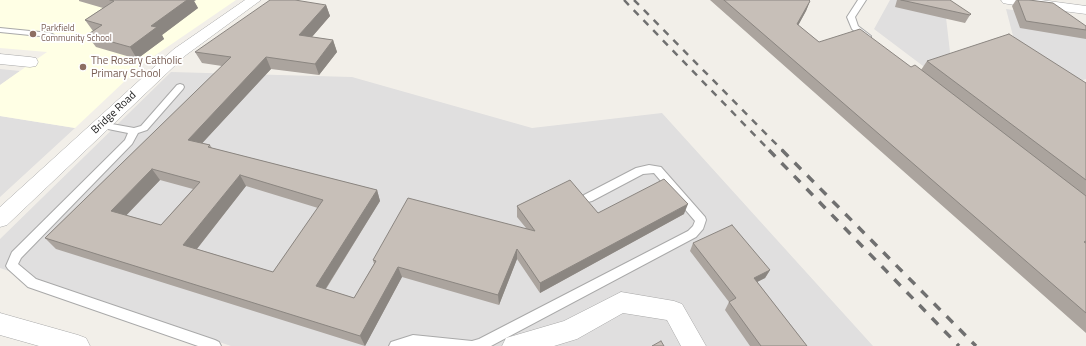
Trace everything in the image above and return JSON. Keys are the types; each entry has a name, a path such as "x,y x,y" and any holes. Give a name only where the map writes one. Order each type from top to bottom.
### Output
{"street":[{"name":"Bridge Road","path":"0,219 180,52 254,0"},
{"path":"1008,0 1086,10"},
{"path":"0,59 30,62"},
{"path":"514,346 569,330 621,302 674,311 694,346"},
{"path":"0,324 78,346"}],"lane":[{"path":"862,0 853,12 851,17 852,23 860,32 878,46"},
{"path":"0,30 50,35"},
{"path":"101,125 134,131 144,128 180,87"},
{"path":"134,131 129,142 16,255 12,266 32,283 215,346"},
{"path":"476,346 481,345 692,234 698,229 701,220 657,170 649,169 640,171 588,198"},
{"path":"395,346 413,341 470,346"}],"shaded area":[{"name":"The Rosary Catholic Primary School","path":"0,0 236,0 144,63 75,128 0,116 0,85 47,52 0,48"},
{"path":"890,0 944,0 951,61 927,69 874,29"},
{"path":"1006,9 1070,18 1086,28 1086,79 1065,86 1018,55"},
{"path":"0,69 20,71 0,85"},
{"path":"171,72 352,77 532,128 662,113 873,346 231,346 0,268 0,239"},
{"path":"0,116 75,128 0,197"}],"building":[{"path":"110,0 187,0 151,26 157,27 130,47 87,35 102,25 85,20 114,1"},
{"path":"270,0 295,0 326,5 299,35 333,40 315,64 266,57 188,140 210,145 208,147 377,190 316,286 354,298 376,261 373,260 408,198 535,231 517,206 570,180 598,213 664,179 688,204 540,283 517,249 498,295 398,267 360,336 45,238 231,57 195,52","holes":["152,169 200,182 161,225 111,211","240,175 323,200 273,272 183,245"]},
{"path":"724,0 809,0 810,1 797,24 819,42 860,29 911,67 915,65 1086,196 1086,241 1084,242 1086,243 1086,313"},
{"path":"901,0 950,0 971,14 970,15"},
{"path":"1018,0 1053,3 1086,26 1086,30 1026,21"},
{"path":"1009,34 1086,83 1086,180 927,61"},
{"path":"732,225 770,270 754,278 807,346 761,346 729,302 736,298 693,243"},
{"path":"661,341 664,346 652,346"}],"railway":[{"path":"624,0 770,151"},
{"path":"634,0 783,151"},
{"path":"769,150 959,346"},
{"path":"782,150 976,346"}],"place":[{"name":"Parkfield Community School","path":"33,34"},
{"name":"The Rosary Catholic Primary School","path":"83,67"}]}
